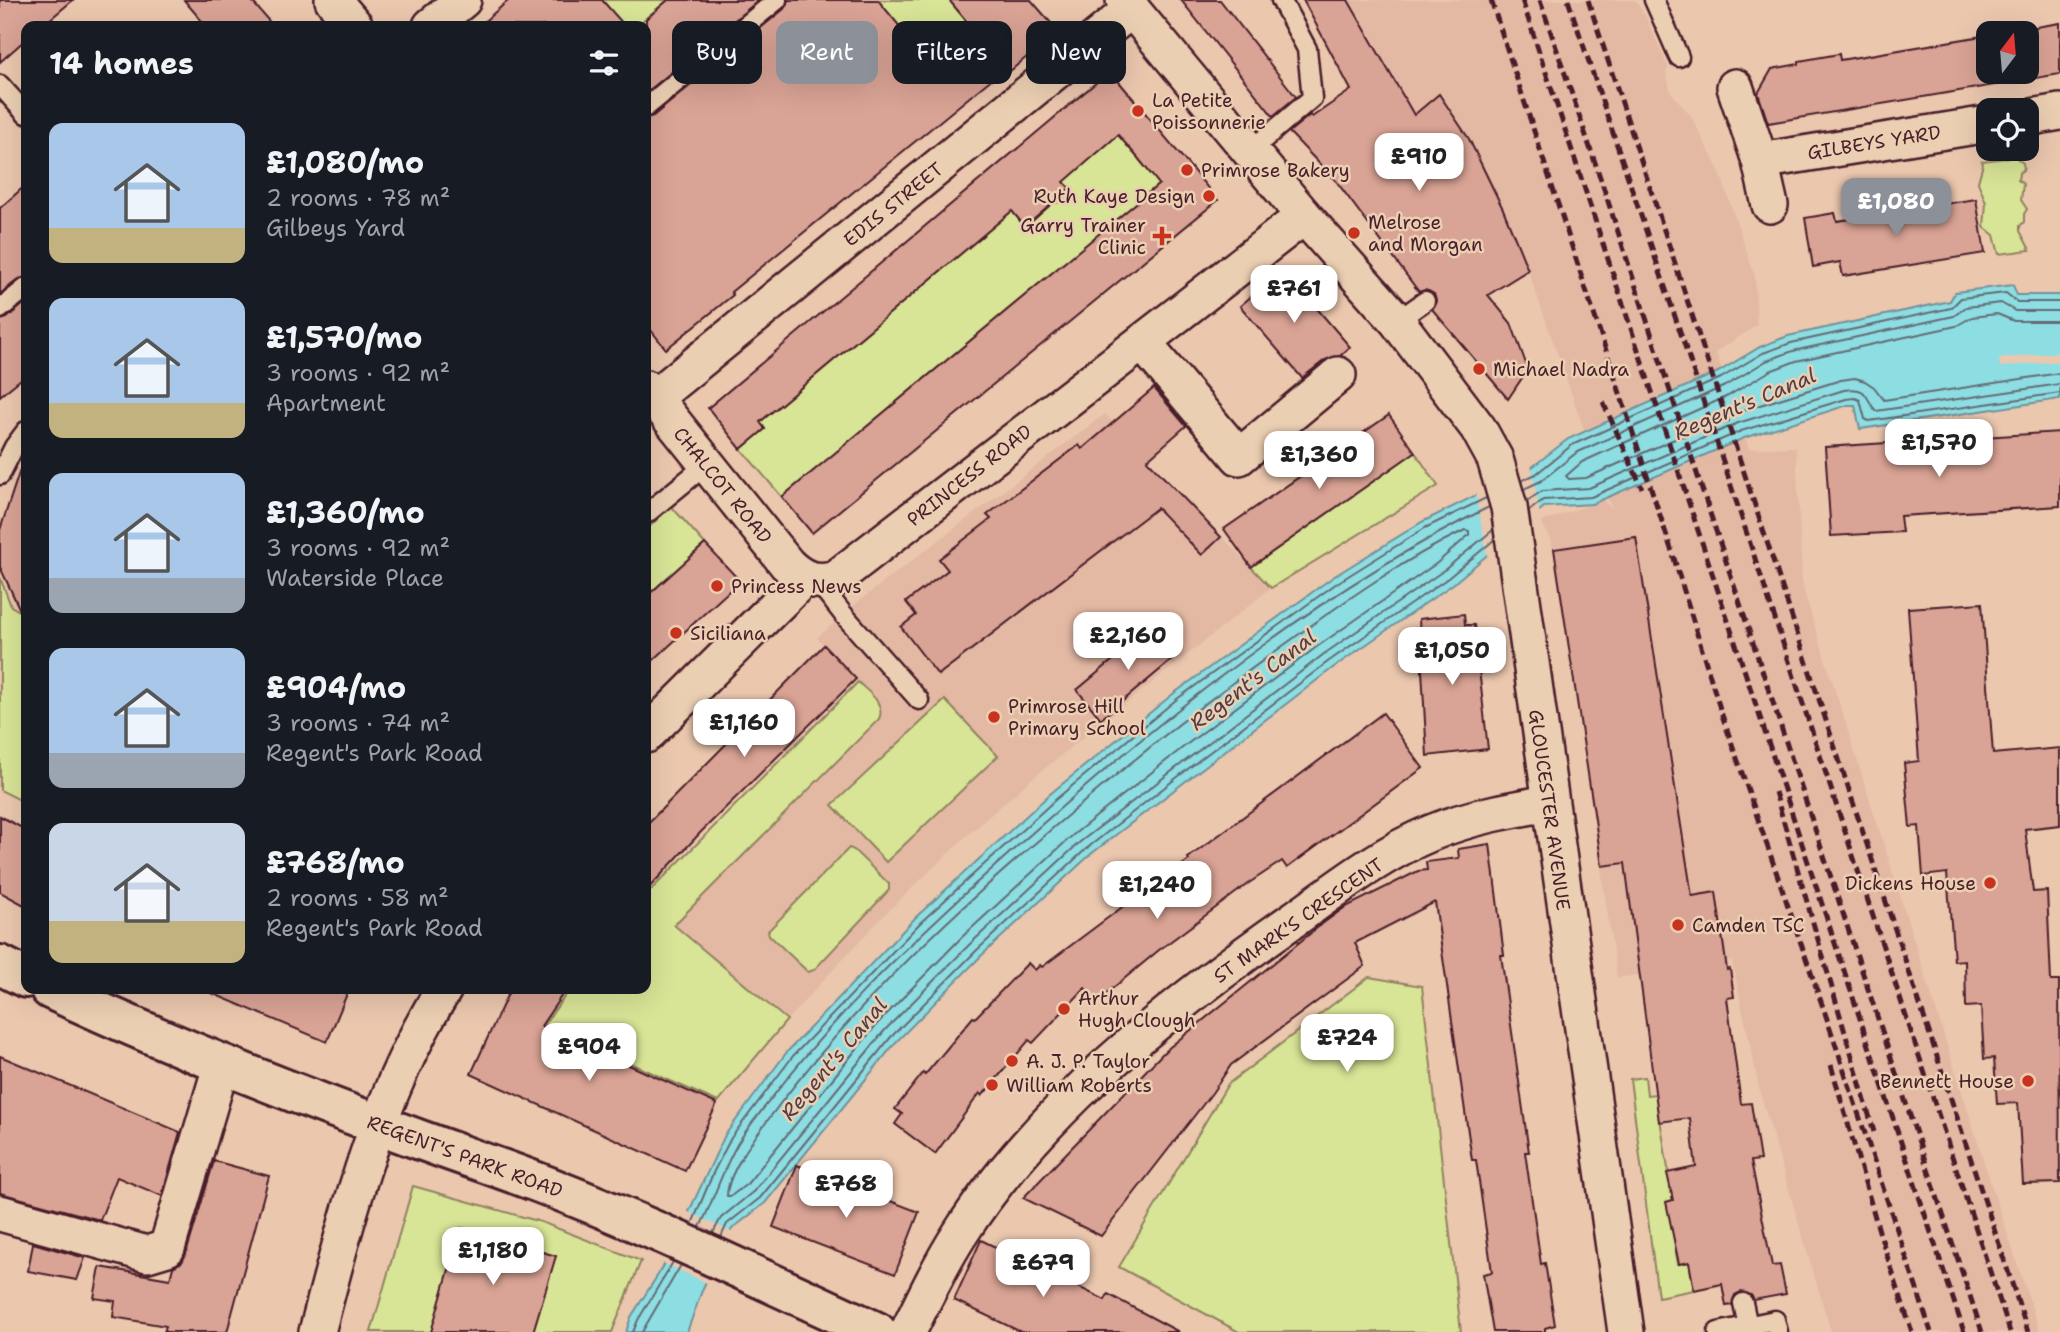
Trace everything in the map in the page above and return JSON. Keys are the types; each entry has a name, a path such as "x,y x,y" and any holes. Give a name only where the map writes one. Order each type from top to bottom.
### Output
{"street":[{"path":"333,0 351,21"},
{"path":"437,21 463,0"},
{"name":"GLOUCESTER AVENUE","path":"1128,5 1250,152 1397,321 1478,428 1495,459 1509,507 1626,1332"},
{"name":"EDIS STREET","path":"651,392 1128,5"},
{"path":"1735,87 1760,161 1770,205"},
{"path":"2039,116 2060,113"},
{"name":"GILBEYS YARD","path":"1760,161 1976,126"},
{"name":"PRINCESS ROAD","path":"651,730 811,580 835,579 1143,343 1304,215"},
{"path":"1143,343 1239,457 1338,375"},
{"name":"CHALCOT ROAD","path":"651,394 787,564 811,580"},
{"name":"ST MARK'S CRESCENT","path":"908,1332 960,1234 1002,1178 1072,1098 1170,1013 1268,937 1399,849 1458,822 1549,803"},
{"path":"0,965 21,976"},
{"name":"REGENT'S PARK ROAD","path":"62,994 222,1063 660,1231 877,1332"},
{"path":"317,1332 352,1202 378,1124 402,1068 441,994"},
{"path":"0,1213 147,1254 167,1248 222,1063"}],"lane":[{"path":"651,103 777,0"},
{"path":"1250,152 1312,98 1307,50 1281,0"},
{"path":"1654,0 1679,57"},
{"path":"0,85 21,108"},
{"path":"0,309 21,292"},
{"path":"1397,321 1425,301"},
{"path":"0,475 21,438"},
{"path":"651,510 707,464"},
{"path":"811,580 919,700"},
{"path":"1743,1303 1748,1326"},
{"path":"1718,1332 1775,1320 1778,1332"}],"shaded area":[{"path":"1348,0 1635,0 1646,17 1668,67 1666,73 1671,92 1691,116 1720,173 1755,277 1757,325 1716,352 1749,449 1796,447 1805,595 2040,1332 1831,1332 1761,1096 1732,961 1617,978 1554,549 1542,522 1603,500 1612,509 1528,270 1503,209 1469,139 1439,95 1414,115"},
{"name":"Primrose Hill Primary School","path":"1105,414 1271,588 1035,776 962,840 880,919 787,1020 674,925 881,716 879,704 817,638 859,601"}],"green space":[{"path":"602,0 668,0 642,21 590,21 608,7"},
{"path":"878,0 949,0 967,21 895,21"},
{"path":"892,61 892,84 905,84 699,253 683,261 651,221 651,158 700,220 865,84 878,84 878,73"},
{"path":"1083,93 1192,222 848,443 782,497 741,449 765,429 760,422 1012,211 1026,227 1038,216 1046,189 1057,203 1071,191 1064,182 1054,118"},
{"path":"1982,161 2023,163 2024,169 2019,173 2018,180 2023,184 2021,200 2027,209 2020,231 2030,250 1999,254 1994,235 1984,227 1986,203 1978,182"},
{"path":"1415,452 1438,486 1271,588 1251,567"},
{"path":"671,506 705,544 651,593 651,525"},
{"path":"0,577 11,606 21,612 21,800 0,790"},
{"path":"858,682 871,694 880,708 879,719 674,925 787,1020 718,1102 544,1025 566,994 651,994 651,890"},
{"path":"945,700 998,756 886,862 832,805"},
{"path":"849,848 889,884 889,890 814,970 808,972 768,931"},
{"path":"1369,977 1422,986 1461,1332 1239,1332 1119,1267 1228,1084"},
{"path":"1645,1077 1647,1095 1656,1094 1673,1200 1667,1202 1684,1245 1675,1247 1678,1264 1689,1262 1694,1290 1658,1297 1630,1079"},
{"path":"413,1186 541,1222 641,1261 612,1332 371,1332"}],"water":[{"name":"Regent's Canal","path":"2013,285 2017,295 2060,295 2060,399 1860,429 1855,405 1848,405 1744,438 1592,504 1544,507 1453,584 1334,667 1091,854 981,956 896,1042 765,1203 732,1229 703,1288 687,1332 626,1332 631,1317 663,1267 725,1135 787,1052 916,917 1050,794 1173,694 1333,577 1422,522 1531,468 1568,439 1718,372 1760,347 1788,336 1950,301 1955,292"}],"pier":[{"path":"2060,352 2060,361 2000,367 1999,359"},
{"path":"1531,464 1540,515 1488,559 1475,492"},
{"path":"686,1211 734,1233 709,1284 661,1262"}],"building":[{"path":"0,0 73,0 48,21 21,21 21,43 0,62"},
{"path":"184,0 251,0 269,21 202,21"},
{"path":"509,0 602,0 621,21 485,21"},
{"path":"668,0 759,0 733,21 672,21 672,72 651,89 651,21 646,21"},
{"path":"788,0 878,0 895,21 892,21 892,84 985,84 731,292 733,295 666,349 651,330 651,117 692,84 762,84 762,27 784,9"},
{"path":"949,0 1031,0 1049,21 1026,21 1026,58 1012,69 1012,21 966,21"},
{"path":"1181,0 1220,0 1296,97 1273,116"},
{"path":"1303,0 1348,0 1414,115 1439,94 1469,139 1503,209 1528,270 1488,295 1511,323 1528,369 1508,399 1432,309 1436,301 1434,294 1425,290 1419,292 1336,181 1289,132 1310,115 1312,117 1351,90"},
{"path":"2060,23 2060,74 2039,78 2039,27"},
{"path":"1976,37 1976,84 2000,84 1768,123 1758,93 1772,69 1839,54 1840,60"},
{"path":"1094,84 1121,84 1218,200 812,533 782,497 1159,184 1138,158 1118,135 1064,182 1070,188 1025,227 1012,211 760,422 765,429 741,449 708,408"},
{"path":"21,189 21,278 0,294 0,208"},
{"path":"1976,199 1985,253 1843,276 1840,262 1813,267 1805,218 1835,213 1837,221"},
{"path":"1283,269 1350,347 1340,356 1325,360 1302,378 1240,306"},
{"path":"21,306 21,379 0,396 0,320 7,318"},
{"path":"1154,388 1186,426 1147,460 1221,537 1202,555 1157,508 938,675 901,627 916,615 906,602 948,570 939,559 991,519 987,515 1079,445 1082,449"},
{"path":"1389,415 1415,452 1251,567 1224,529"},
{"path":"2060,432 2060,506 1900,516 1902,532 1831,536 1825,447"},
{"path":"21,467 21,612 0,567 0,530"},
{"path":"1636,537 1692,896 1716,892 1727,970 1730,969 1734,997 1727,998 1741,1104 1751,1103 1760,1160 1751,1161 1772,1266 1780,1265 1786,1294 1754,1300 1751,1295 1741,1292 1735,1295 1732,1305 1726,1306 1722,1284 1694,1290 1689,1262 1679,1264 1666,1202 1673,1200 1667,1173 1696,1167 1690,1118 1659,1122 1625,863 1602,866 1554,549"},
{"path":"705,544 740,581 651,662 651,593"},
{"path":"1982,603 1993,754 2060,748 2060,825 2025,829 2033,892 2047,891 2051,981 2059,981 2060,1183 2023,1184 2018,1103 1997,1104 1994,1058 1984,1059 1981,1006 1966,1007 1965,960 1954,961 1947,873 1923,876 1919,826 1910,827 1904,763 1919,761 1908,608"},
{"path":"1464,614 1465,625 1474,625 1488,749 1427,756 1419,619"},
{"path":"1155,625 1179,654 1101,719 1077,690"},
{"path":"824,645 856,679 701,832 651,886 651,820"},
{"path":"1383,713 1423,768 1287,868 1282,861 1249,883 1159,950 1096,1002 1085,988 1033,1043 1029,1040 982,1096 980,1093 935,1154 895,1124 902,1114 895,1109 923,1073 925,1075 973,1017 975,1018 1028,963 1035,970 1040,965 1042,967"},
{"path":"0,816 21,827 21,903 0,892"},
{"path":"1490,844 1504,955 1501,955 1529,1152 1525,1152 1541,1264 1545,1263 1555,1325 1545,1328 1545,1332 1493,1332 1483,1274 1492,1272 1476,1160 1472,1160 1435,902 1355,943 1365,966 1231,1065 1101,1236 1023,1198 1165,1051 1322,924 1344,908 1418,871 1427,870 1426,862 1459,858 1458,849"},
{"path":"214,994 347,994 327,1042"},
{"path":"508,994 563,994 541,1026 717,1104 685,1171 471,1074"},
{"path":"0,1056 180,1132 162,1196 117,1177 100,1220 0,1193"},
{"path":"214,1161 269,1176 227,1332 164,1332 166,1326 113,1317 115,1301 94,1298 100,1267 170,1279 173,1267 182,1262 186,1254"},
{"path":"797,1165 919,1212 895,1274 773,1227"},
{"path":"461,1228 556,1256 533,1332 431,1332"},
{"path":"981,1240 1105,1300 1108,1294 1179,1332 1021,1332 954,1300"},
{"path":"33,1243 85,1258 77,1280 28,1271"}],"railway":[{"path":"1491,0 1673,555 1721,712 1931,1332"},
{"path":"1522,0 1964,1332"},
{"path":"1540,0 1982,1332"},
{"path":"1568,0 2010,1332"},
{"path":"1588,0 2028,1332"},
{"path":"1603,402 1642,488"},
{"path":"1775,792 1874,1132"},
{"path":"1831,1065 1879,1231 1912,1332"}],"place":[{"name":"La Petite Poissonnerie","path":"1138,111"},
{"name":"Primrose Bakery","path":"1187,170"},
{"name":"Ruth Kaye Design","path":"1209,196"},
{"name":"Melrose and Morgan","path":"1354,233"},
{"name":"Garry Trainer Clinic","path":"1162,236"},
{"name":"Michael Nadra","path":"1479,369"},
{"name":"Princess News","path":"717,586"},
{"name":"Siciliana","path":"676,633"},
{"name":"Primrose Hill Primary School","path":"994,717"},
{"name":"Dickens House","path":"1990,883"},
{"name":"Camden TSC","path":"1678,925"},
{"name":"Arthur Hugh Clough","path":"1064,1009"},
{"name":"A. J. P. Taylor","path":"1012,1061"},
{"name":"Bennett House","path":"2028,1081"},
{"name":"William Roberts","path":"992,1085"}]}
